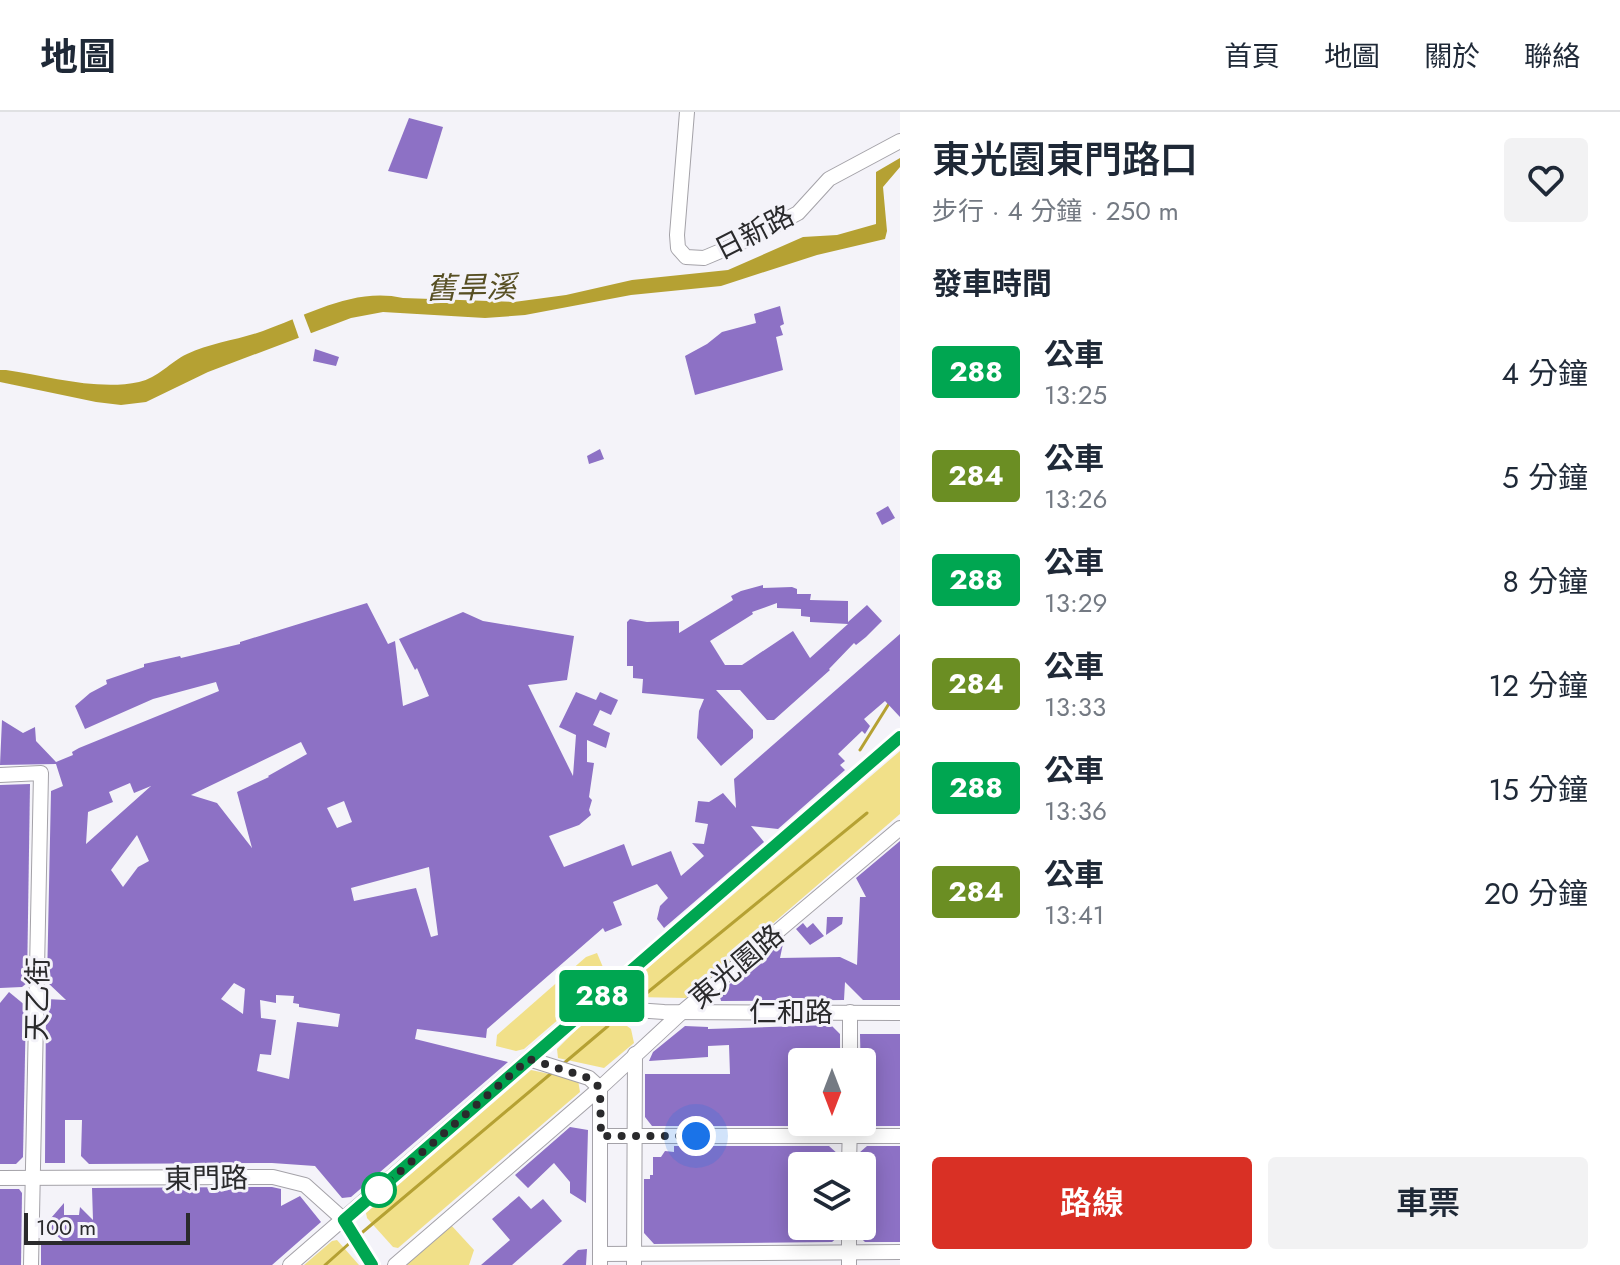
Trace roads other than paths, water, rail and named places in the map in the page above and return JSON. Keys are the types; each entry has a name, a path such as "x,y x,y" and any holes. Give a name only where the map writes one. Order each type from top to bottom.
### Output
{"street":[{"name":"日新路","path":"687,112 677,235 678,248 686,257 694,259 719,253 798,213 829,179 900,141"},
{"path":"290,1265 353,1232 529,1059 900,737"},
{"name":"天乙街","path":"0,775 41,773 31,1265"},
{"name":"東光園路","path":"395,1265 600,1088 682,1012 900,828"},
{"name":"仁和路","path":"591,1007 682,1012 900,1013"},
{"path":"850,1012 850,1048"},
{"path":"634,1259 635,1054"},
{"path":"529,1059 589,1078 600,1088 600,1259 849,1259 900,1252"},
{"path":"601,1136 788,1131"},
{"path":"876,1133 900,1136"},
{"name":"東門路","path":"0,1178 273,1177 305,1185 353,1232 372,1265"}],"waterway":[{"path":"860,750 890,702"},
{"path":"637,1001 867,813"},
{"path":"563,1064 608,1026"},
{"path":"358,1236 554,1071"},
{"path":"325,1265 352,1241"}],"water label":[{"name":"舊旱溪","path":"471,288"}]}
